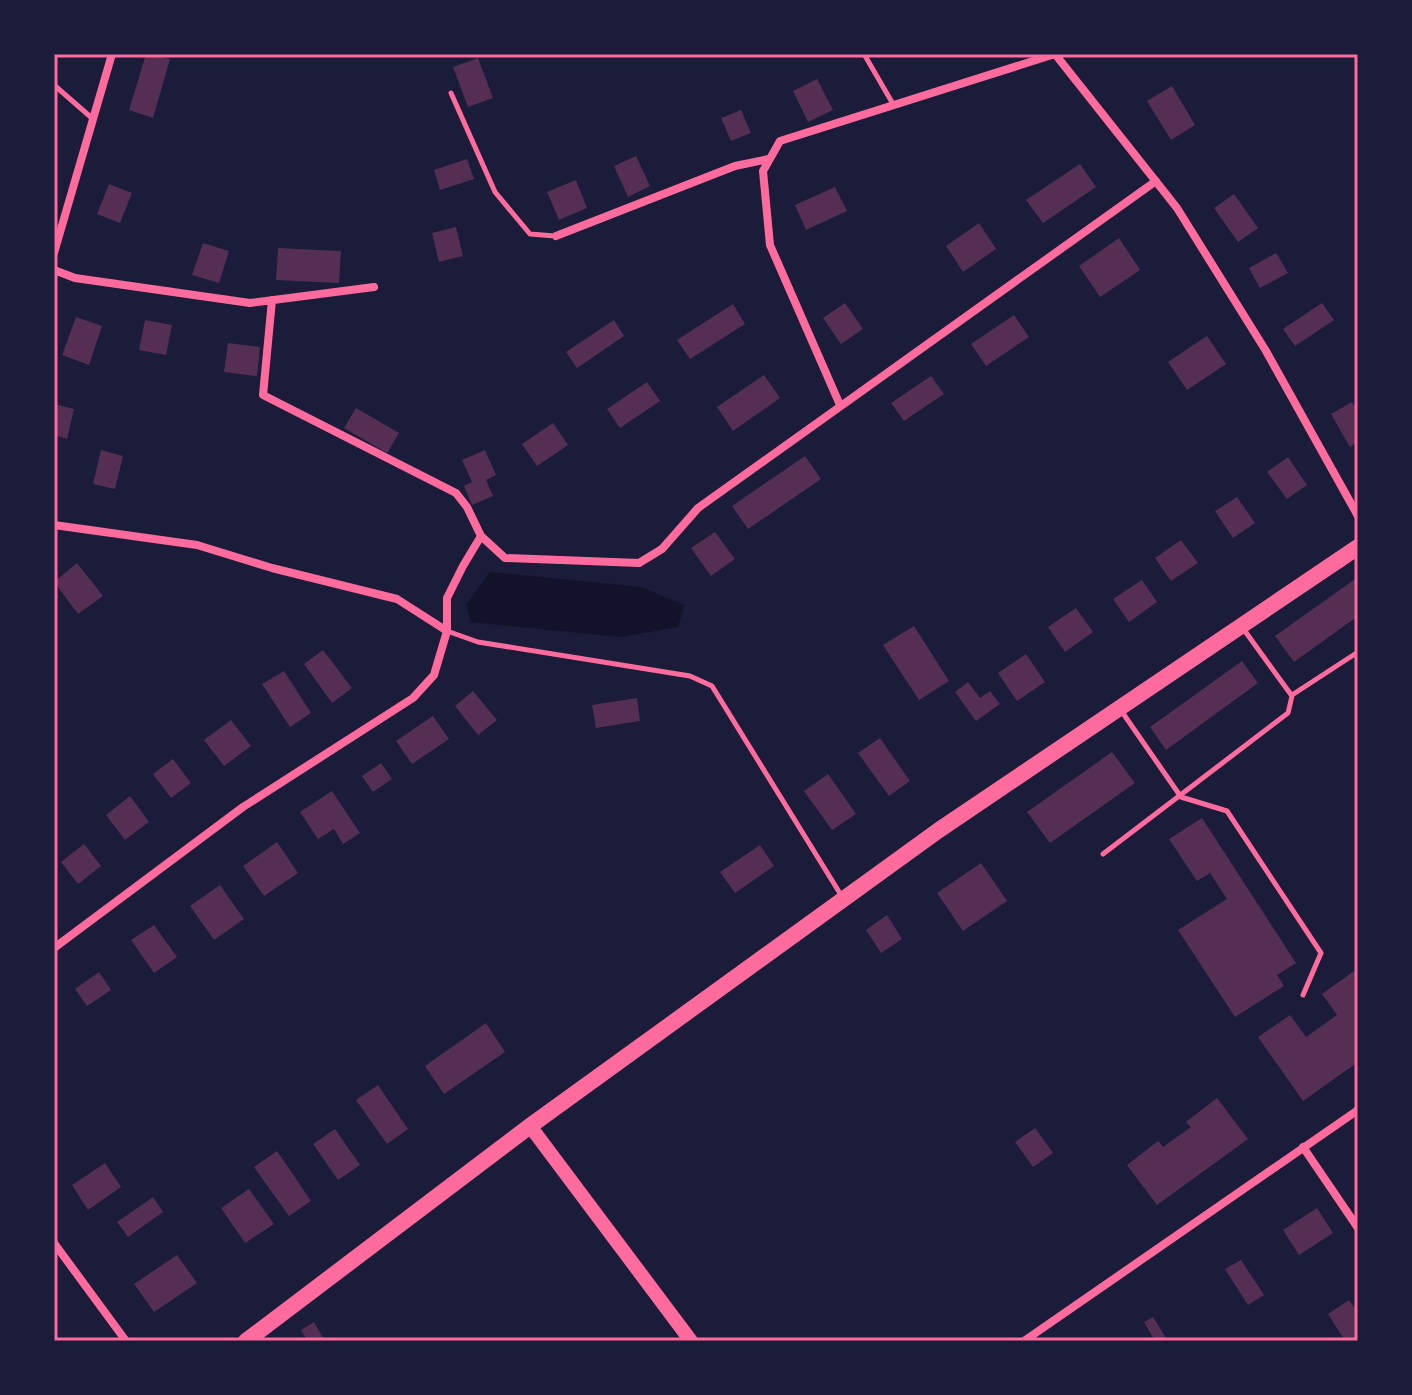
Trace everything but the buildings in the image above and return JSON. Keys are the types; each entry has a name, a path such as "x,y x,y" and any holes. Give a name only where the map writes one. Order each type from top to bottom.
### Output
{"main road":[{"path":"246,1341 530,1126 939,830 1358,547"},
{"path":"530,1126 691,1341"}],"street":[{"path":"54,253 112,54"},
{"path":"840,405 770,245 763,171 780,141 1055,54 1177,208 1266,351 1358,516"},
{"path":"556,236 735,166 769,159"},
{"path":"272,300 263,395 456,493 467,507 481,536 505,558 639,563 662,549 698,508 1156,181"},
{"path":"54,270 75,278 250,303 374,287"},
{"path":"54,525 197,545 272,568 397,599 447,631"},
{"path":"54,948 243,807 413,698 434,675 447,631 447,598 481,536"},
{"path":"1024,1341 1358,1110"},
{"path":"1303,1147 1358,1228"},
{"path":"54,1243 126,1341"}],"lane":[{"path":"864,54 893,105"},
{"path":"54,85 94,120"},
{"path":"451,93 495,192 530,234 556,236"},
{"path":"1241,626 1292,696"},
{"path":"447,631 478,642 690,676 712,686 844,899"},
{"path":"1103,854 1288,713 1292,696 1358,652"},
{"path":"1120,708 1181,797 1227,811 1321,953 1303,995"}],"shaded area":[{"path":"490,572 641,587 684,605 678,627 621,637 471,622 466,605"}]}
